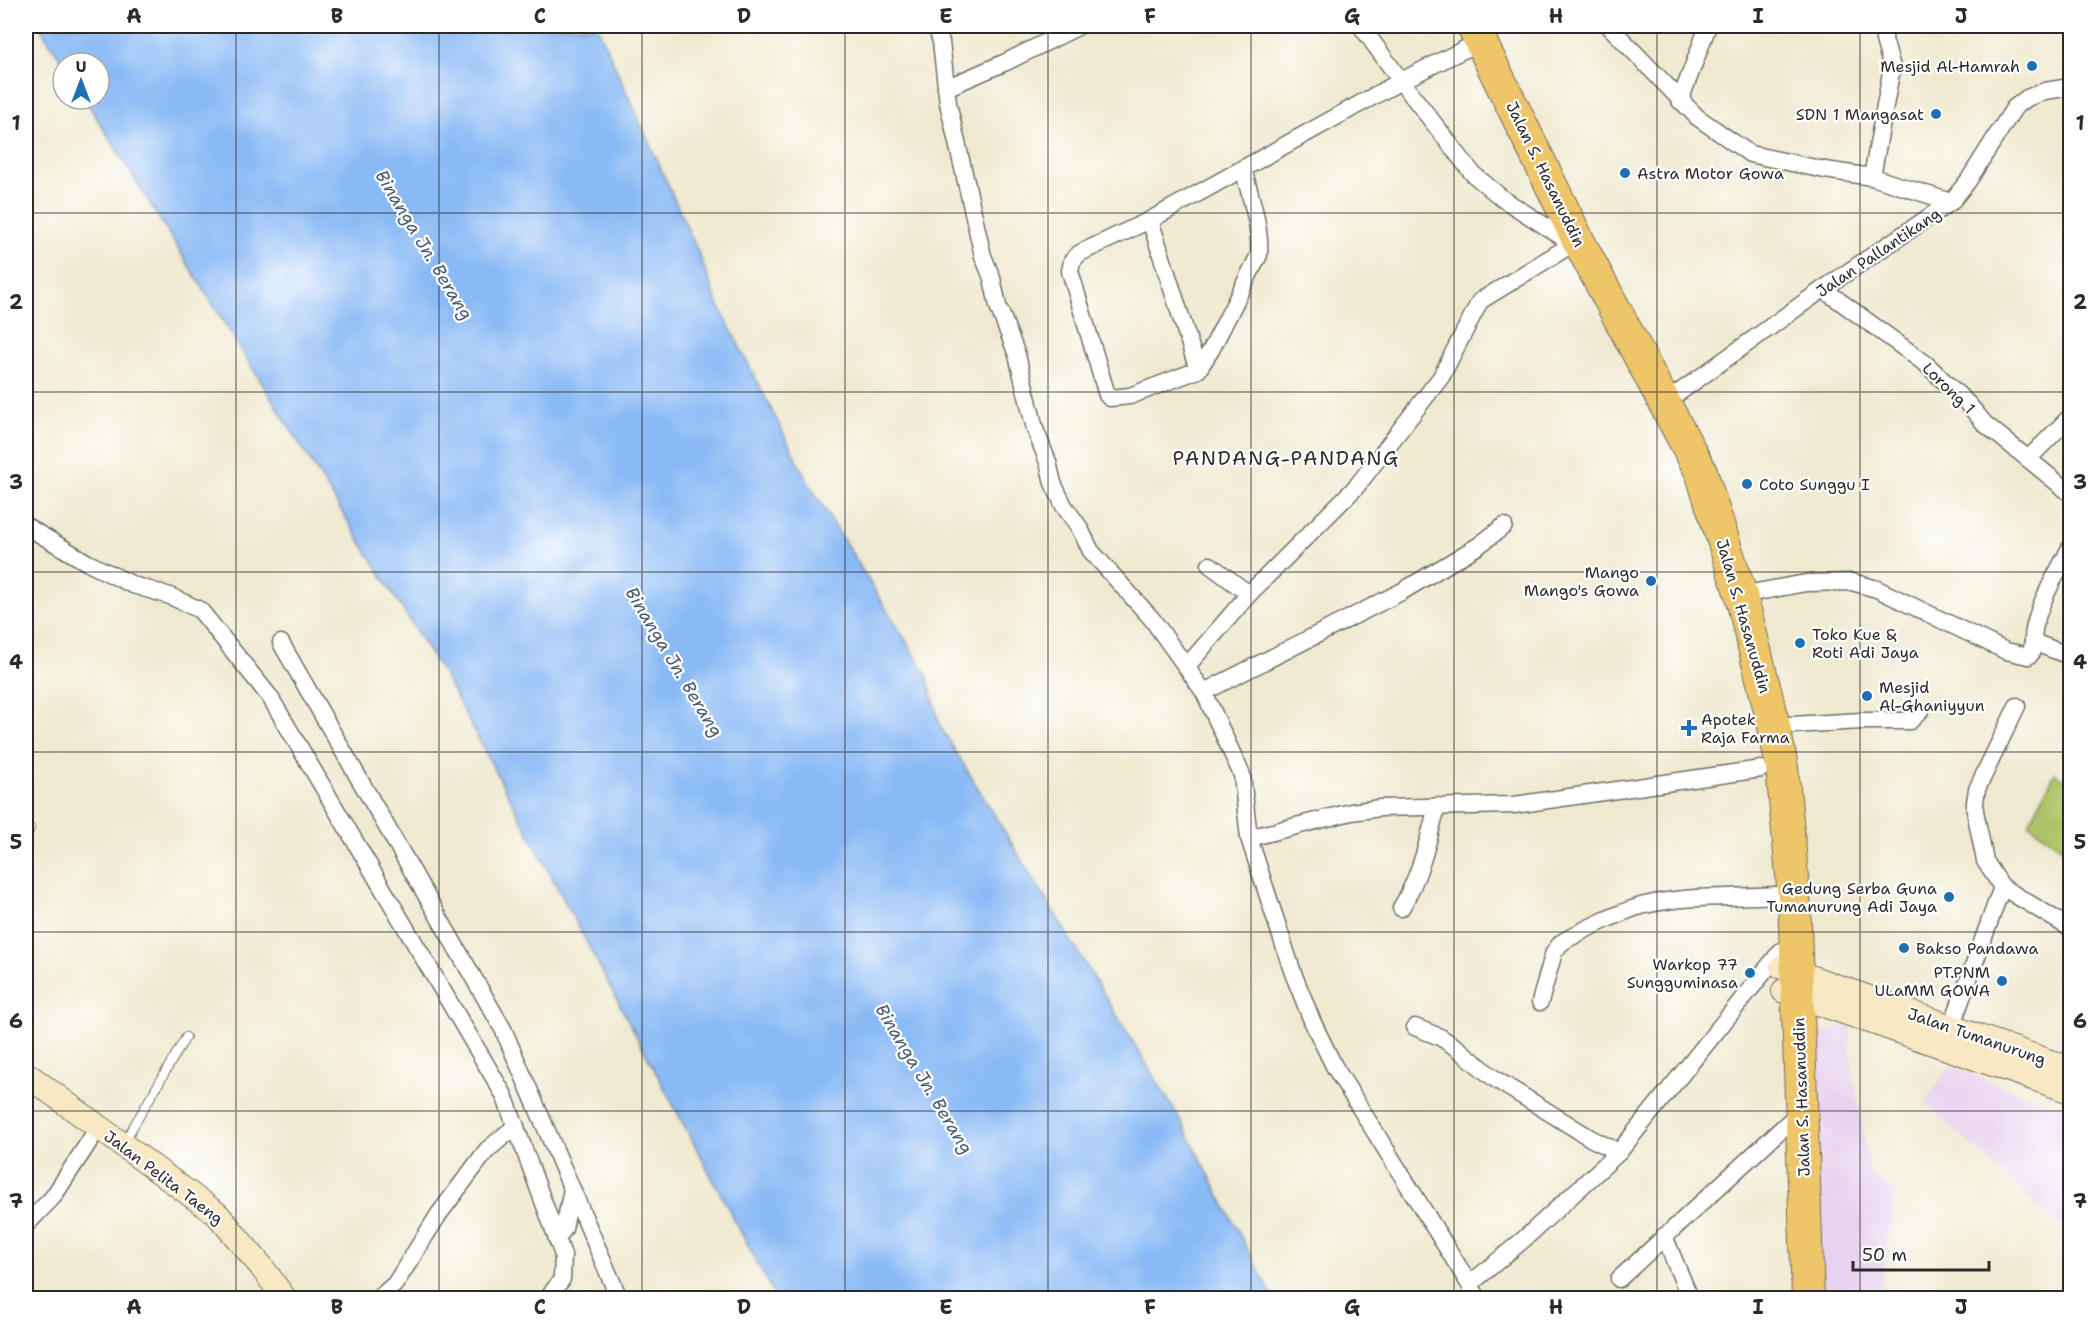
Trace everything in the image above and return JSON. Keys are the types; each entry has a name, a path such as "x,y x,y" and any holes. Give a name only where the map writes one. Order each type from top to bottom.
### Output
{"highway":[{"name":"Jalan S. Hasanuddin","path":"1472,35 1574,242 1590,283 1701,472 1741,595 1782,767 1794,897 1788,975 1798,1299"},
{"name":"Jalan S. Hasanuddin","path":"1619,329 1687,478 1725,599 1761,769 1775,895 1788,975 1808,1299"}],"street":[{"path":"936,26 946,88 983,256 992,278 1004,323 1017,355 1035,429 1048,462 1053,483 1064,506 1079,527 1090,551 1152,620 1204,692 1242,775 1249,838 1293,973 1313,1023 1334,1066 1474,1291 1523,1240 1619,1152 1788,975"},
{"path":"946,88 1080,26"},
{"path":"1186,666 1249,594 1356,487 1441,377 1480,301 1574,242 1503,199 1473,174 1361,26"},
{"path":"1609,26 1697,117 1755,156 1872,177 1952,202"},
{"path":"1680,100 1708,26"},
{"path":"1872,177 1892,67 1884,40 1885,26"},
{"path":"1243,168 1258,230 1259,255 1211,350 1198,370 1121,398 1110,398 1107,395 1070,271 1072,261 1080,253 1150,220 1243,168 1401,81 1472,35"},
{"name":"Jalan Pallantikang","path":"1663,404 1823,289 1952,202 2014,108 2027,98 2070,87"},
{"path":"1150,220 1198,370"},
{"name":"Lorong 1","path":"1823,289 1926,364 1968,404 1985,424 2070,493"},
{"path":"2028,459 2070,417"},
{"path":"26,526 106,572 133,585 170,596 200,610 270,697 504,1095 563,1255 562,1279 548,1299"},
{"path":"1204,692 1401,592 1478,546 1504,526"},
{"path":"1741,595 1806,583 1852,582 1887,594 2006,651 2028,656 2031,654 2039,612 2070,548"},
{"path":"1210,565 1249,594"},
{"path":"2033,642 2070,656"},
{"path":"281,643 503,1029 619,1299"},
{"path":"2017,706 1977,789 1975,811 1985,861 2002,887 2070,928"},
{"path":"1774,726 1910,721 1920,711"},
{"path":"1249,838 1351,812 1380,808 1514,804 1761,769"},
{"path":"1401,908 1412,890 1421,867 1437,806"},
{"path":"1951,1028 2002,887"},
{"path":"1540,1002 1554,952 1561,943 1624,912 1642,905 1663,901 1775,895"},
{"name":"Jalan Tumanurung","path":"1788,975 2070,1069"},
{"name":"Jalan Tumanurung","path":"1788,975 2070,1091"},
{"path":"1415,1027 1440,1036 1495,1079 1592,1139 1619,1152"},
{"name":"Jalan Pelita Taeng","path":"26,1074 217,1214 261,1266 284,1299"},
{"path":"1619,1279 1791,1120"},
{"path":"379,1299 395,1284 438,1214 487,1150 516,1126"},
{"path":"26,1225 53,1197 98,1128"},
{"path":"557,1239 564,1229 572,1189"},
{"path":"1664,1236 1690,1299"}],"lane":[{"path":"26,838 30,828"},
{"path":"123,1144 186,1037"}],"shaded area":[{"path":"1852,1021 1850,1050 1871,1178 1896,1190 1879,1298 1816,1298 1798,1043"},
{"path":"1949,1066 2070,1111 2070,1231 2050,1216 1925,1103"}],"green space":[{"path":"2055,773 2070,784 2070,854 2029,824"}],"water":[{"name":"Binanga Jn. Berang","path":"39,26 597,26 698,252 719,306 809,484 927,675 940,726 1181,1121 1273,1298 776,1298 448,682 92,111 111,111 111,51 55,51"}],"place":[{"name":"Mesjid Al-Hamrah","path":"2032,66"},
{"name":"SDN 1 Mangasat","path":"1936,114"},
{"name":"Astra Motor Gowa","path":"1625,173"},
{"name":"Coto Sunggu I","path":"1747,484"},
{"name":"Mango Mango's Gowa","path":"1651,581"},
{"name":"Toko Kue & Roti Adi Jaya","path":"1800,643"},
{"name":"Mesjid Al-Ghaniyyun","path":"1867,696"},
{"name":"Apotek Raja Farma","path":"1689,728"},
{"name":"Gedung Serba Guna Tumanurung Adi Jaya","path":"1949,897"},
{"name":"Bakso Pandawa","path":"1904,948"},
{"name":"Warkop 77 Sungguminasa","path":"1750,973"},
{"name":"PT.PNM ULaMM GOWA","path":"2002,981"}],"district":[{"name":"PANDANG-PANDANG","path":"1286,458"}]}
